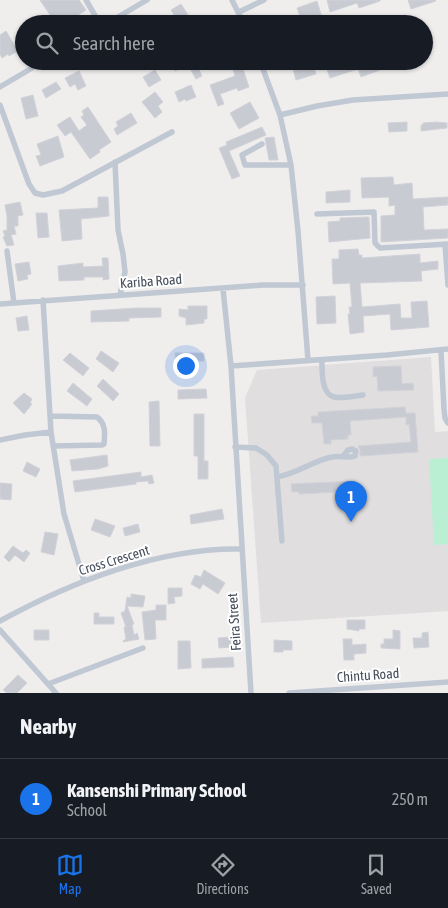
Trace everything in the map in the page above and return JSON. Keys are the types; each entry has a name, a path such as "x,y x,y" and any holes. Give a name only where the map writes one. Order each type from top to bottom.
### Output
{"street":[{"path":"86,0 95,15"},
{"path":"121,15 147,0"},
{"path":"232,0 240,15"},
{"path":"239,12 264,0"},
{"path":"0,87 29,70"},
{"path":"263,70 280,115 291,165 303,285 308,360"},
{"path":"280,115 354,100 448,94"},
{"path":"0,105 29,184 35,193 43,195 62,191 172,132"},
{"path":"262,144 242,155 245,165 291,165"},
{"path":"115,162 118,230 125,272 120,296"},
{"path":"317,214 374,212 375,243 380,248 447,244 448,284"},
{"path":"7,251 14,303"},
{"name":"Kariba Road","path":"0,304 263,285 303,285"},
{"name":"Feira Street","path":"223,289 231,366 251,693"},
{"path":"43,300 53,446 64,514 84,581"},
{"path":"231,366 448,349"},
{"path":"441,351 445,362 446,418 448,423"},
{"path":"322,360 323,380 327,392 333,397 363,395"},
{"path":"51,416 97,417 104,424 105,429 104,444 102,445 53,446"},
{"path":"0,440 51,432"},
{"path":"235,447 256,448 267,455 276,466 282,541"},
{"path":"277,477 290,475 333,456 343,456"},
{"name":"Cross Crescent","path":"0,621 84,581 126,567 217,548 242,549"},
{"path":"0,630 56,693"},
{"path":"48,684 143,648"},
{"name":"Chintu Road","path":"289,693 448,682"}],"shaded area":[{"path":"431,357 435,432 448,431 448,611 261,623 245,398 257,370"}],"green space":[{"path":"448,458 448,544 434,545 429,459"}],"building":[{"path":"40,0 79,0 86,10 78,15 50,15"},
{"path":"327,0 380,1 359,8 357,3 330,12"},
{"path":"408,0 435,0 436,1 411,9"},
{"path":"317,1 321,15 300,15 297,8"},
{"path":"181,4 188,15 174,15 171,10"},
{"path":"6,31 15,46 15,53 2,58 0,54 0,35"},
{"path":"155,70 161,80 149,87 143,77"},
{"path":"191,70 199,70 202,76 196,79"},
{"path":"233,70 243,70 249,87 238,91 237,88 220,94 224,104 218,106 210,85 235,76"},
{"path":"293,70 315,70 316,74 296,80"},
{"path":"327,70 355,70 330,78"},
{"path":"358,70 380,70 361,77"},
{"path":"79,71 86,86 78,90 75,84 70,87 65,78"},
{"path":"56,82 61,89 46,98 42,90"},
{"path":"191,85 196,97 179,102 175,92"},
{"path":"155,92 163,102 158,106 162,112 155,118 142,102"},
{"path":"33,95 38,116 26,119 21,98"},
{"path":"250,102 259,118 239,129 230,113"},
{"path":"88,107 111,142 90,159 71,132 65,136 57,125 70,117 79,131 87,125 81,117 84,115 82,111"},
{"path":"131,113 137,123 117,135 114,129 118,126 116,122"},
{"path":"407,122 407,131 389,132 388,123"},
{"path":"423,123 447,123 447,128 421,131"},
{"path":"262,127 266,135 229,151 240,176 232,179 219,148 227,145 226,142"},
{"path":"58,136 64,157 40,166 36,156 41,155 37,144"},
{"path":"274,137 278,160 269,160 265,138"},
{"path":"393,177 394,185 412,183 413,199 448,197 448,205 423,207 424,230 448,229 448,238 381,242 381,216 395,215 395,205 389,206 389,197 362,198 361,178"},
{"path":"350,190 350,202 326,203 326,192"},
{"path":"98,197 108,197 109,216 81,219 82,239 62,241 59,210 98,208"},
{"path":"20,202 23,215 18,216 18,226 14,226 16,234 11,235 14,245 7,246 3,237 5,236 3,231 7,230 5,205"},
{"path":"36,213 47,213 49,237 38,238"},
{"path":"369,217 370,238 329,242 328,222 340,221 340,218"},
{"path":"358,249 359,255 362,255 362,258 420,254 420,263 438,261 438,269 421,271 422,281 360,283 362,307 400,304 401,318 412,318 411,302 427,301 429,327 391,330 390,314 363,316 364,332 350,334 348,314 350,314 349,307 352,307 350,283 333,284 332,259 339,259 339,250"},
{"path":"102,258 108,258 109,279 103,280 103,277 84,277 84,280 59,281 58,266 83,263 83,267 103,266"},
{"path":"29,262 31,274 27,275 28,279 18,281 15,264"},
{"path":"335,296 336,323 317,324 316,297"},
{"path":"188,306 207,306 207,319 204,319 204,323 186,325 186,318 179,316 179,309 188,310"},
{"path":"161,308 161,317 129,318 129,321 91,322 91,311"},
{"path":"27,316 29,330 18,331 16,318"},
{"path":"101,351 119,363 113,372 96,359"},
{"path":"70,353 89,368 83,376 63,360"},
{"path":"175,353 204,353 204,361 176,362"},
{"path":"401,366 402,384 413,383 414,390 378,391 377,376 373,377 373,367"},
{"path":"103,379 119,394 113,401 97,386"},
{"path":"73,383 92,399 87,406 67,391"},
{"path":"206,389 207,398 178,399 178,390"},
{"path":"24,393 32,399 30,403 32,404 24,414 13,403"},
{"path":"159,401 160,446 150,446 149,402"},
{"path":"405,407 406,413 415,413 418,452 360,456 358,446 411,442 409,424 406,425 406,417 350,421 351,435 348,435 348,439 331,440 331,444 324,444 322,423 312,423 311,416 318,416 318,412"},
{"path":"194,414 204,414 204,461 208,461 208,479 198,479 198,456 194,456"},
{"path":"107,455 108,466 98,469 72,471 70,460"},
{"path":"27,462 40,469 36,477 23,471"},
{"path":"141,472 141,477 152,475 154,483 149,484 148,481 136,482 136,484 75,492 73,481"},
{"path":"355,481 356,491 299,494 299,492 292,492 291,484"},
{"path":"0,483 12,484 11,500 0,499"},
{"path":"222,509 224,519 191,524 190,515"},
{"path":"95,519 115,526 110,537 91,530"},
{"path":"138,524 140,532 125,536 123,528"},
{"path":"45,532 58,534 54,555 41,552"},
{"path":"13,546 23,553 26,550 30,553 24,562 15,555 9,562 4,557"},
{"path":"204,570 225,583 218,594 203,584 200,589 191,584 195,575 201,577"},
{"path":"168,588 182,588 182,596 174,597 175,603 168,604"},
{"path":"131,594 145,596 143,607 127,606 134,624 132,625 134,635 137,633 139,639 123,642 126,639 124,627 126,627 121,613 125,611 127,597 131,598"},
{"path":"156,605 166,605 166,620 155,620 156,639 145,640 142,612 156,610"},
{"path":"94,613 99,613 99,617 114,617 114,624 94,624"},
{"path":"347,620 365,620 365,629 359,629 359,631 347,629"},
{"path":"34,630 49,630 49,640 34,640"},
{"path":"393,630 400,631 400,649 381,648 381,644 384,644 384,639 393,639"},
{"path":"428,632 429,647 414,648 413,638 422,638 422,633"},
{"path":"232,637 233,647 219,648 218,638"},
{"path":"343,639 352,639 352,645 366,644 366,653 354,654 354,660 344,660"},
{"path":"274,640 292,641 292,650 274,652"},
{"path":"178,641 190,641 191,668 178,669"},
{"path":"233,657 234,667 202,668 202,659"},
{"path":"18,675 27,683 17,693 7,693 3,690"}],"place":[{"name":"Kansenshi Primary School","path":"351,522"}]}
